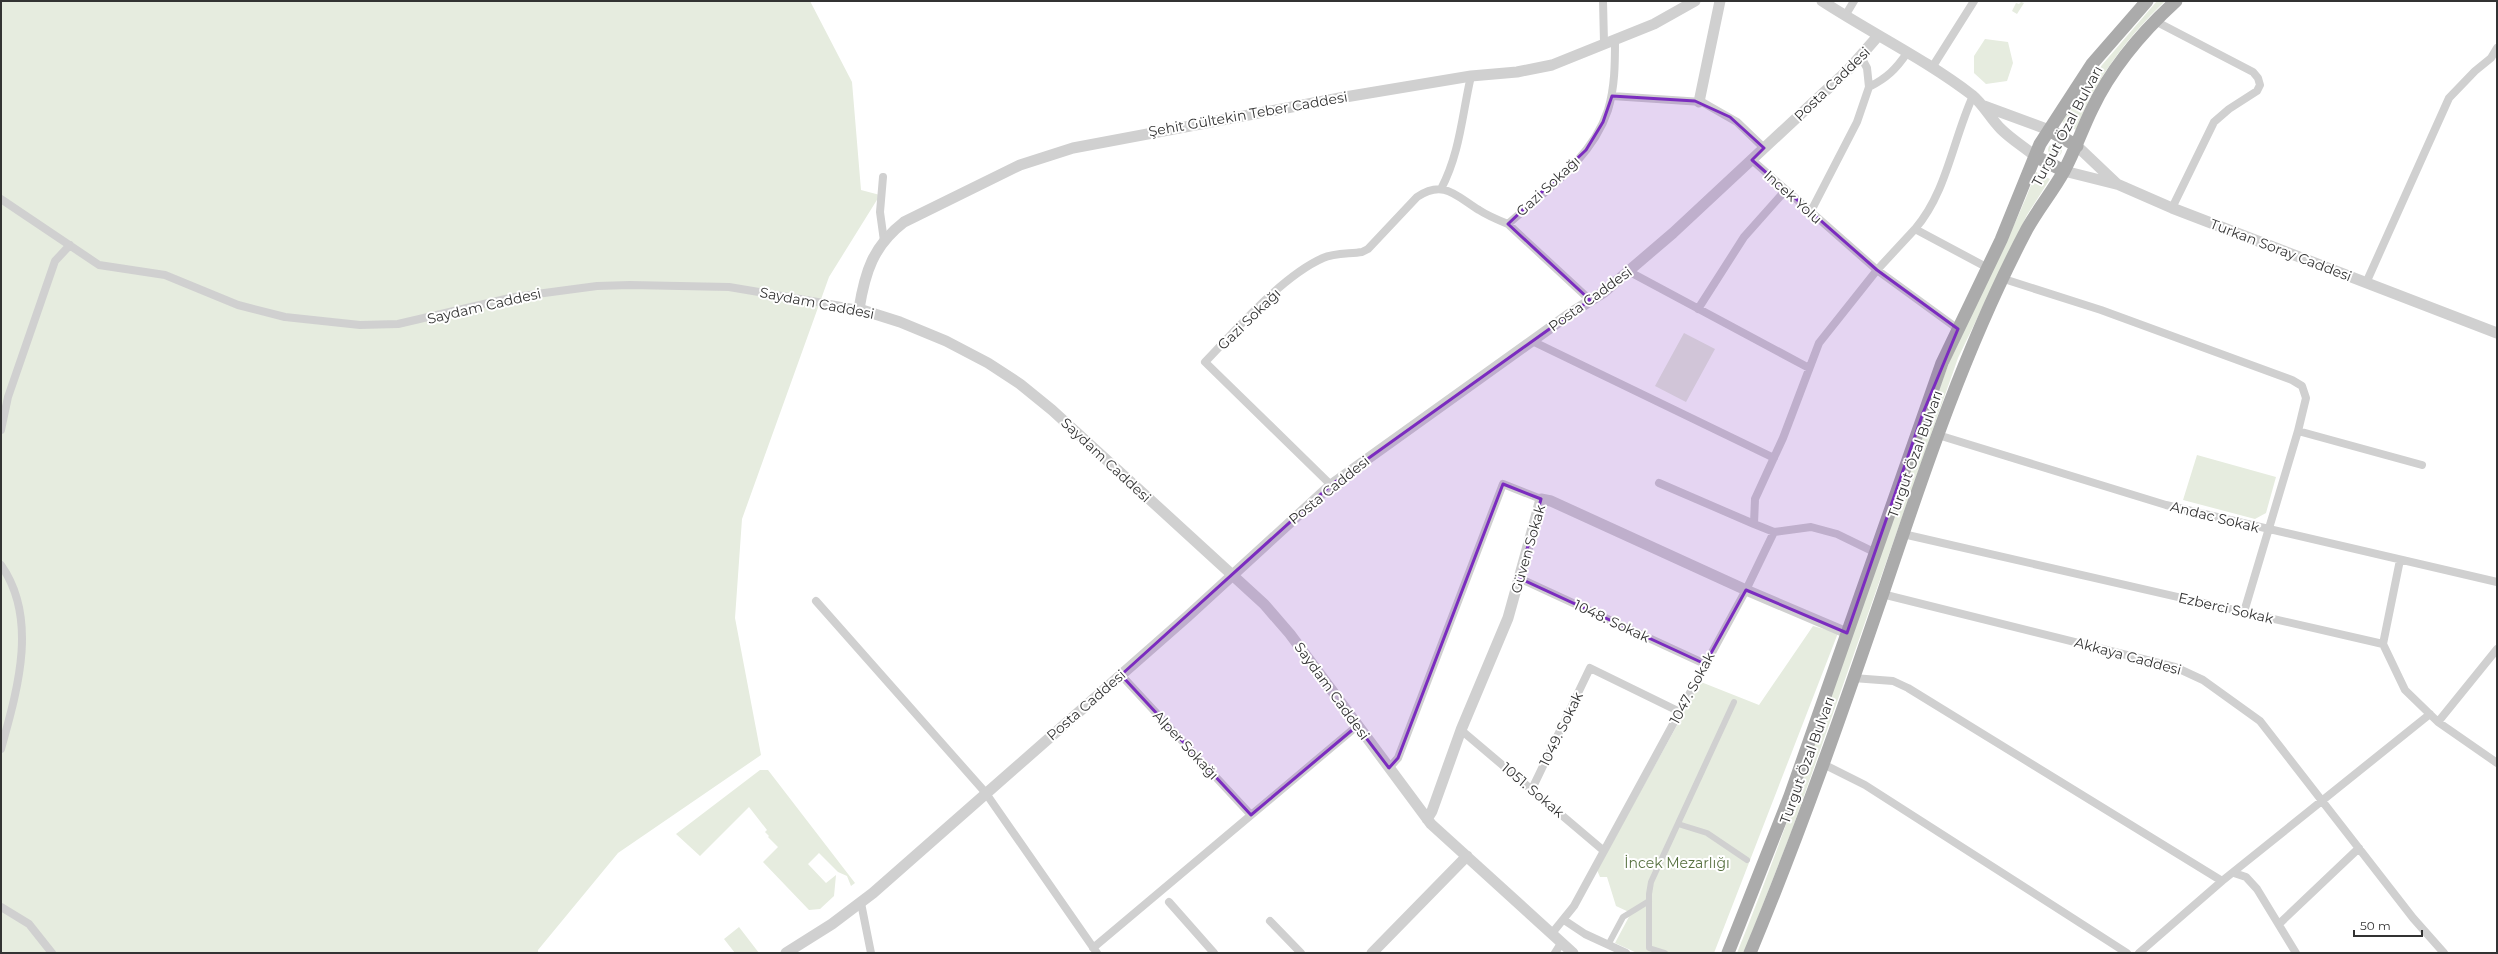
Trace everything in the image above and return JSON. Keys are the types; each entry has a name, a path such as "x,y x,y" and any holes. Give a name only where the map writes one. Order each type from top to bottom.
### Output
{"main road":[{"name":"Turgut Özal Bulvarı","path":"1728,953 1790,796 1874,552 1942,363 2012,218 2034,156 2092,64 2147,1"},
{"name":"Turgut Özal Bulvarı","path":"1750,953 1823,764 1938,435 1964,366 2028,228 2064,171 2077,146 2093,107 2109,79 2132,47 2155,21 2176,1"},
{"path":"2049,130 2077,146"},
{"path":"2034,156 2064,171"}],"street":[{"path":"1603,1 1604,43"},
{"name":"Şehit Gültekin Teber Caddesi","path":"859,309 868,267 884,241 904,222 1020,165 1073,148 1471,76 1517,72 1552,65 1654,24 1695,1"},
{"path":"1699,102 1720,1"},
{"path":"1822,1 1907,53 1933,66 1973,96 1984,106 2002,131 2034,156"},
{"path":"1845,16 1854,1"},
{"path":"1933,66 1974,1"},
{"path":"2155,21 2253,72 2258,78 2260,85 2257,91 2229,109 2214,122 2172,208"},
{"name":"Posta Caddesi","path":"786,953 860,903 985,792 1121,675 1331,485 1532,341 1590,300 1604,292 1673,233 1752,160 1861,57 1878,36"},
{"name":"Gazi Sokağı","path":"1331,485 1205,362 1255,310 1305,269 1323,258 1362,252 1376,241 1417,197 1430,189 1441,189 1452,192 1479,211 1508,224 1556,181 1586,150 1603,122 1612,96 1615,40"},
{"path":"2366,283 2449,98 2475,71 2492,58 2497,48"},
{"path":"1869,87 1886,78 1907,53"},
{"path":"1810,213 1857,122 1869,87 1867,68 1861,57"},
{"path":"1441,189 1452,169 1460,140 1464,106 1471,76"},
{"path":"1612,96 1699,102 1737,122 1764,148"},
{"path":"1754,524 1755,499 1774,458 1819,343 1877,270 1926,216 1938,192 1961,121 1973,96"},
{"path":"1984,106 2049,130"},
{"name":"Turkan Soray Caddesi","path":"2077,146 2117,184 2172,208 2497,333"},
{"name":"Incek Yolu","path":"1752,160 1810,213 1877,270 1958,329"},
{"path":"2064,171 2117,184"},
{"path":"883,178 880,212 884,241"},
{"path":"1698,309 1744,237 1785,190"},
{"name":"Saydam Caddesi","path":"1,199 99,265 165,275 253,310 286,317 360,325 418,321 536,293 623,286 729,288 859,309 922,330 969,352 1004,373 1052,410 1282,624 1427,819 1553,932 1574,953"},
{"path":"1508,224 1590,300"},
{"path":"1915,229 1988,268"},
{"path":"1,430 8,396 55,261 70,245"},
{"path":"1628,271 1809,368"},
{"path":"2004,279 2101,310 2292,380 2302,386 2306,398 2298,431 2267,530 2244,612"},
{"path":"1532,341 1774,458"},
{"path":"2298,431 2422,466"},
{"name":"Andac Sokak","path":"1938,435 2166,505 2267,530 2497,582"},
{"path":"1659,483 1774,532 1811,527 1838,534 1874,552"},
{"path":"1389,768 1398,758 1503,484 1541,499"},
{"name":"Güven Sokak","path":"1427,819 1432,811 1462,730 1508,618 1541,499 1551,501 1746,590 1847,633"},
{"name":"1047. Sokak","path":"1553,932 1564,920 1604,851 1746,590 1774,532"},
{"name":"Ezberci Sokak","path":"1903,534 2383,644"},
{"path":"2400,560 2383,644 2405,690 2438,722 2497,763"},
{"path":"1,565 12,580 17,600 22,645 14,701 1,749"},
{"name":"1048. Sokak","path":"1519,578 1705,664"},
{"name":"Akkaya Caddesi","path":"1882,594 2174,667 2203,680 2260,722 2324,801 2412,918 2444,953"},
{"path":"816,601 985,792 1095,950 1357,726"},
{"path":"2438,722 2497,649"},
{"name":"1049. Sokak","path":"1532,789 1590,668 1680,712"},
{"name":"Alper Sokağı","path":"1121,675 1251,816"},
{"path":"1853,678 1893,681 1908,688 2222,881"},
{"path":"1665,953 1649,948 1649,901 1651,882 1734,702"},
{"path":"2139,953 2222,881 2324,801 2430,714"},
{"name":"1051. Sokak","path":"1462,730 1604,851"},
{"path":"1823,764 1865,785 2127,953"},
{"path":"1678,824 1703,831 1746,860"},
{"path":"2279,924 2359,848"},
{"path":"1372,953 1467,856"},
{"path":"2234,873 2246,877 2257,889 2296,953"},
{"path":"1608,945 1623,917 1649,901"},
{"path":"1169,902 1214,953"},
{"path":"860,903 871,953"},
{"path":"1,908 30,924 52,953"},
{"path":"1564,920 1608,945 1626,953"},
{"path":"1270,921 1301,953"},
{"path":"1555,953 1562,942"}],"highlighted area":[{"path":"1612,96 1695,101 1730,117 1764,148 1752,160 1877,270 1958,329 1923,413 1847,633 1746,590 1705,664 1519,578 1541,499 1503,484 1398,758 1389,768 1357,726 1251,815 1121,675 1331,485 1590,300 1508,224 1586,150 1603,122"}],"green space":[{"path":"1,1 810,1 852,82 861,190 880,195 829,277 742,519 735,618 761,755 618,853 538,950 538,953 1,953"},
{"path":"2157,1 2165,1 2137,30 2113,61 2092,94 2076,130 2062,122 2102,65"},
{"path":"2021,2 2024,3 2017,14 2012,11 2016,3 2019,4"},
{"path":"1985,39 2008,42 2013,63 2007,81 1986,84 1974,73 1974,56"},
{"path":"2052,143 2058,143 2062,147 2062,153 2058,157 2052,157 2048,153 2048,147"},
{"path":"2036,172 2050,179 2027,215 1958,358 1792,830 1744,953 1737,953 1792,809 1893,516 1946,371 1956,346 2015,223"},
{"path":"1684,333 1715,349 1686,402 1655,386"},
{"path":"2197,455 2276,477 2266,513 2255,519 2183,500"},
{"name":"İncek Mezarlığı","path":"1813,626 1838,633 1714,953 1637,953 1615,943 1631,913 1616,906 1607,877 1600,877 1597,870 1701,682 1759,705"},
{"path":"760,770 768,770 855,883 851,886 847,876 838,872 819,853 808,864 826,883 836,875 834,896 820,909 809,910 763,862 778,847 768,837 769,836 765,832 767,830 749,807 700,856 676,834"},
{"path":"739,927 759,953 735,953 724,939"}]}
